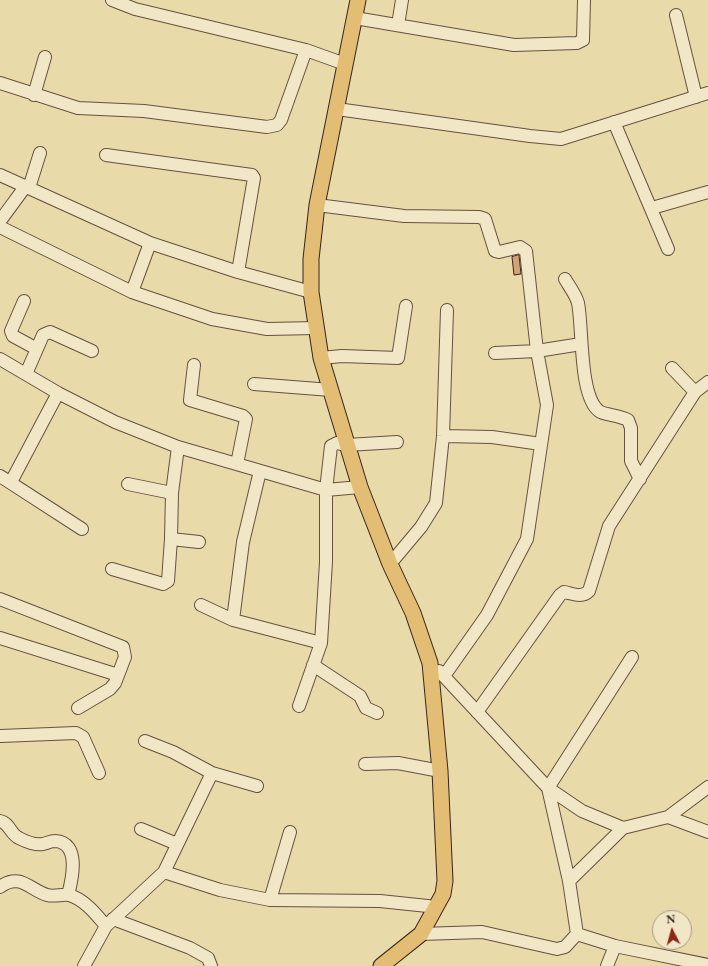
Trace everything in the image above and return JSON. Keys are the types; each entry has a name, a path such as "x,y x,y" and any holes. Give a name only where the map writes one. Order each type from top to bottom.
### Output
{"main road":[{"path":"358,0 317,205 311,259 311,292 321,358 360,488 390,564 413,613 430,663 440,771 446,881 443,894 437,907 421,934 381,966"}],"street":[{"path":"112,0 135,9 306,50 345,64"},
{"path":"398,25 402,0"},
{"path":"355,18 514,45 577,43 583,40 584,34 584,0"},
{"path":"337,109 530,136 561,138 702,95 676,15"},
{"path":"0,83 78,108 144,111 267,127 277,125 281,120 306,50"},
{"path":"34,95 45,57"},
{"path":"614,122 652,208 668,249"},
{"path":"0,222 27,187 40,153"},
{"path":"106,155 252,175 254,178 238,272"},
{"path":"0,175 150,243 238,272 311,292"},
{"path":"652,208 708,192"},
{"path":"317,205 404,216 485,218 495,250 499,252 520,246 526,252 537,351 547,405 527,539 487,615 444,676"},
{"path":"0,226 132,292 212,318 267,329 316,328"},
{"path":"132,292 150,243"},
{"path":"565,279 578,303 581,344 587,386 592,403 600,412 620,416 628,420 631,428 631,461 640,478"},
{"path":"24,301 11,331 13,336 37,348"},
{"path":"321,358 342,356 398,358 406,306"},
{"path":"390,564 421,527 436,503 442,436 447,310"},
{"path":"26,374 43,335 50,332 92,351"},
{"path":"495,353 537,351 581,344"},
{"path":"0,359 58,393 115,422 178,447 326,490 360,488"},
{"path":"194,365 190,400 246,419 237,464"},
{"path":"672,368 695,392"},
{"path":"477,712 560,595 564,592 581,596 585,595 589,591 609,526 695,392 708,382"},
{"path":"254,384 331,390"},
{"path":"11,482 58,393"},
{"path":"442,436 492,437 541,444"},
{"path":"299,706 321,643 326,562 326,490 331,446 337,443 347,445 397,442"},
{"path":"112,569 163,584 166,584 168,581 172,493 178,447"},
{"path":"233,620 243,542 260,471"},
{"path":"0,476 82,529"},
{"path":"128,484 172,493"},
{"path":"171,539 199,542"},
{"path":"0,599 123,647 125,657 118,675 110,689 78,708"},
{"path":"201,605 233,620 321,643"},
{"path":"0,638 118,675"},
{"path":"577,934 569,881 548,788 632,657"},
{"path":"430,663 444,676 548,788 582,811 623,828"},
{"path":"313,665 360,696 366,708 377,713"},
{"path":"0,736 76,733 83,737 99,773"},
{"path":"146,741 173,752 212,773 257,786"},
{"path":"365,764 398,763 440,771"},
{"path":"84,966 110,923 164,872 212,773"},
{"path":"569,881 623,828 668,817 708,787"},
{"path":"668,817 708,832"},
{"path":"0,821 9,826 13,834 18,838 37,844 54,840 66,844 70,850 74,871 68,895"},
{"path":"142,829 177,844"},
{"path":"270,900 290,832"},
{"path":"164,872 220,890 270,900 380,901 437,907"},
{"path":"0,887 4,884 25,882 46,895 68,895 92,909 110,923 190,948 208,958 211,966"},
{"path":"421,934 482,932 557,949 565,947 577,934"},
{"path":"577,934 615,946 708,965"},
{"path":"607,966 615,946"}],"building":[{"path":"519,255 521,274 514,275 512,257"}]}
